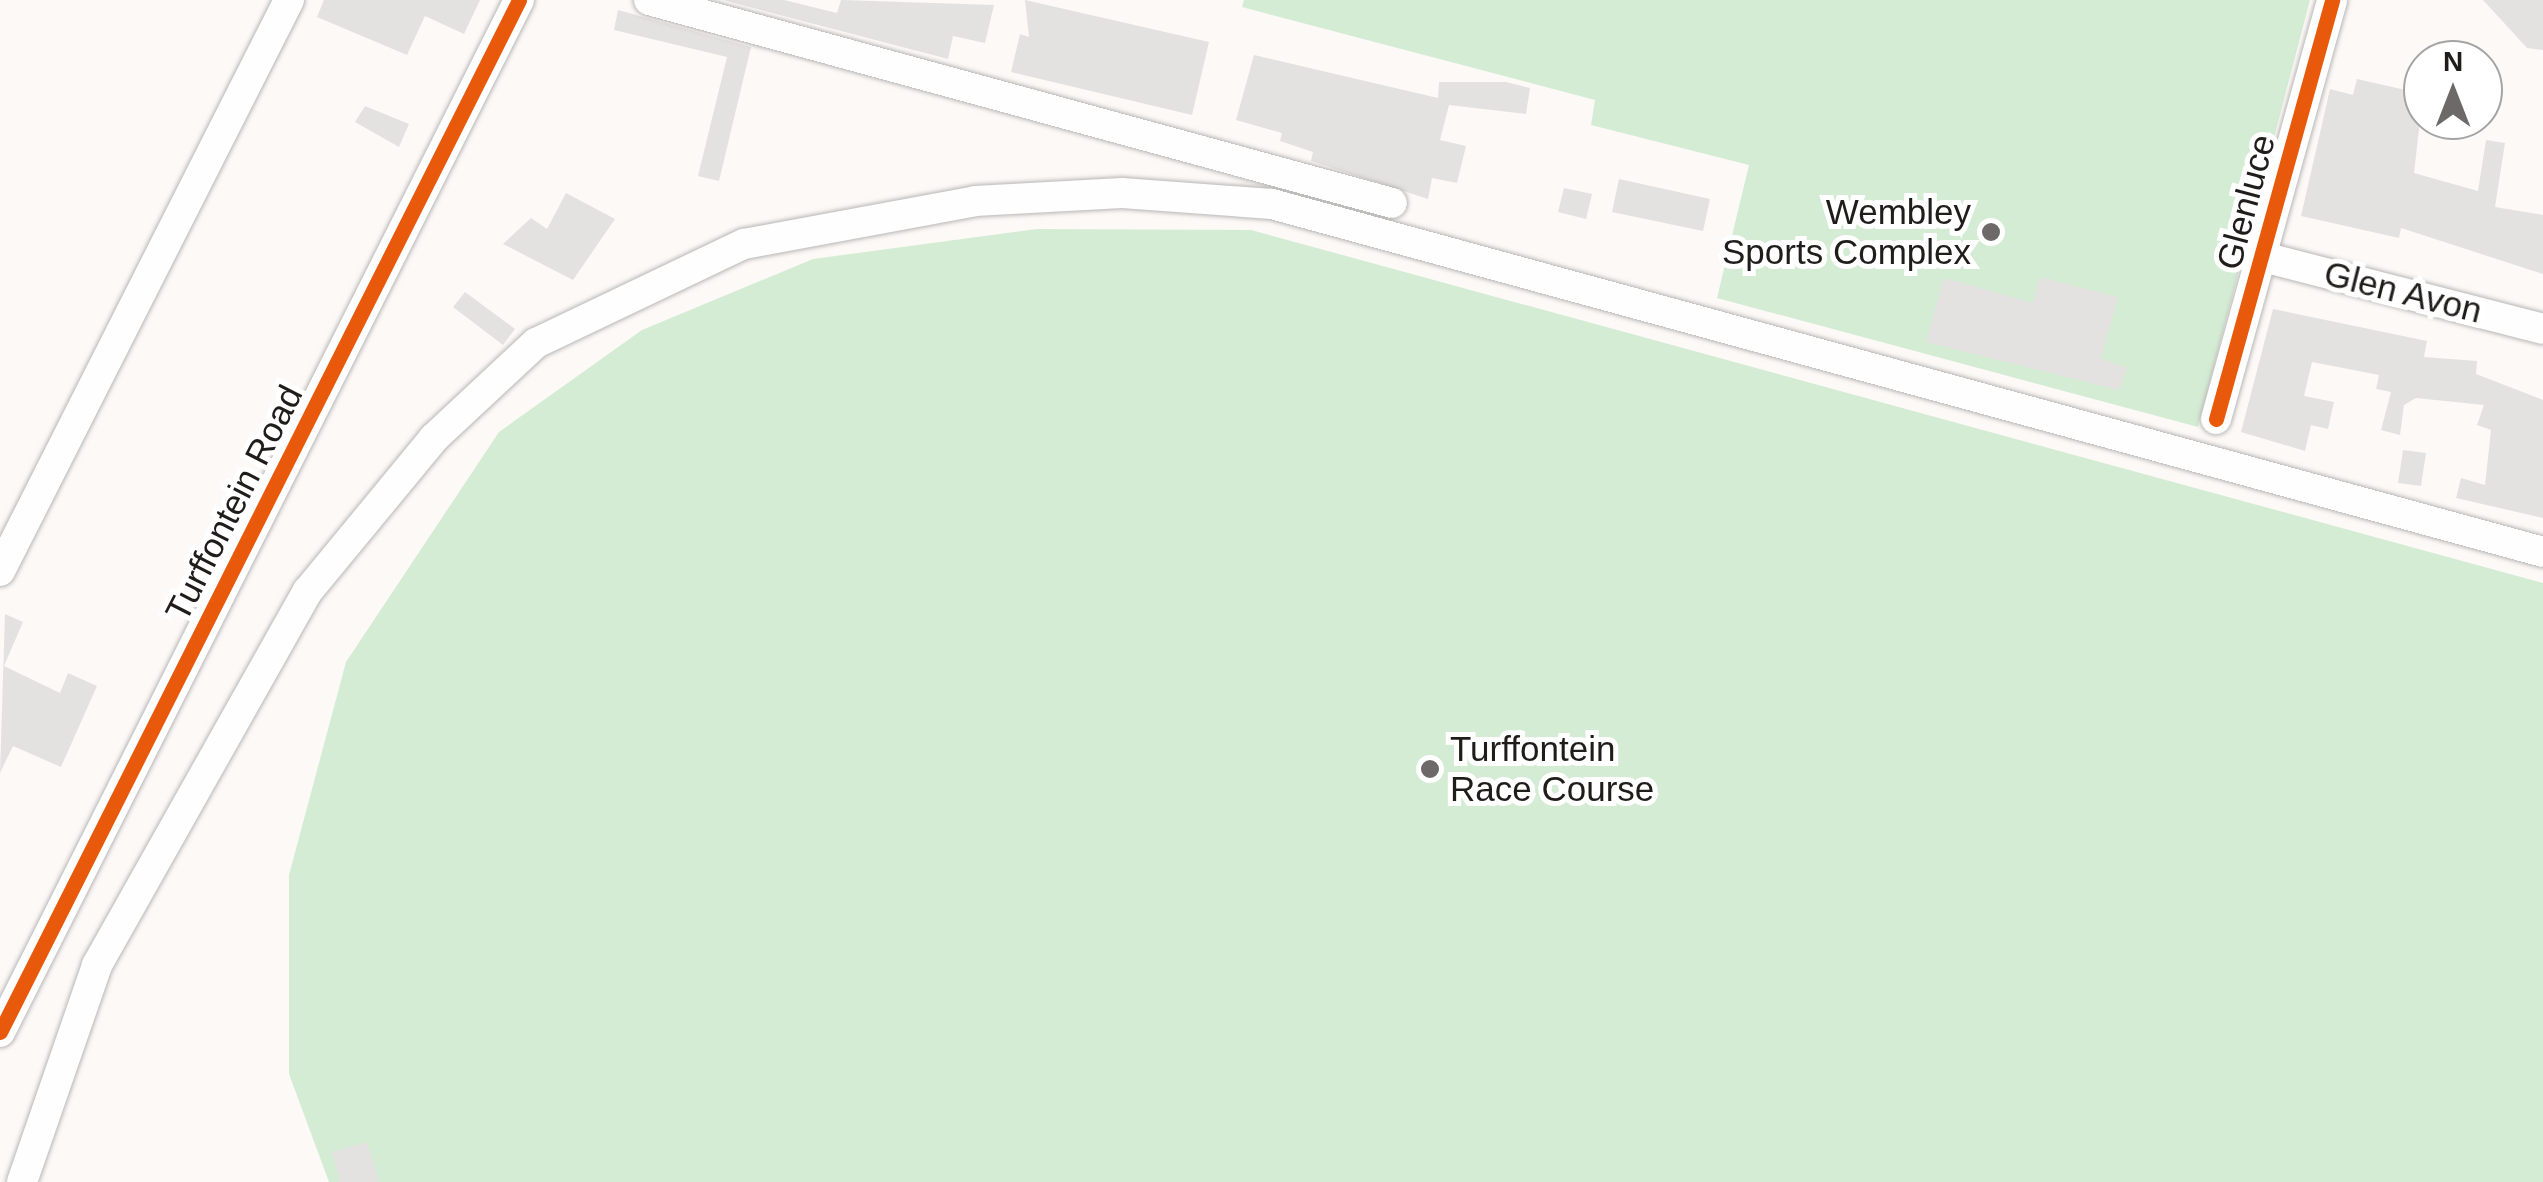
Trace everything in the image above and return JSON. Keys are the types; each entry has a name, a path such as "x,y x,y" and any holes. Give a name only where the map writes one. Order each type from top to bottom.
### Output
{"street":[{"path":"0,571 289,0"},
{"name":"Turffontein Road","path":"0,1032 519,0"},
{"path":"649,0 1392,203"},
{"name":"Glenluce","path":"2216,419 2332,0"},
{"path":"22,1182 98,965 308,591 434,438 536,343 744,244 975,201 1122,193 1272,204 2543,552"},
{"name":"Glen Avon","path":"2263,256 2543,328"}],"green space":[{"name":"Wembley Sports Complex","path":"1244,0 2310,0 2198,427 1717,298 1749,165 1591,125 1595,100 1242,7"},
{"name":"Turffontein Race Course","path":"1037,229 1251,230 2543,583 2543,1182 329,1182 289,1074 289,875 346,662 499,432 642,330 813,259"}],"building":[{"path":"324,0 480,0 464,34 425,16 407,55 317,17"},
{"path":"723,0 784,0 837,13 841,0 994,5 985,43 953,36 948,59"},
{"path":"1025,0 1209,42 1192,115 1011,72 1020,34 1029,37"},
{"path":"2483,0 2543,0 2543,50 2527,48"},
{"path":"618,10 751,47 719,181 698,176 727,57 614,30"},
{"path":"1254,55 1438,98 1439,82 1506,82 1530,88 1526,114 1449,105 1440,140 1466,146 1457,183 1432,178 1428,199 1311,161 1313,152 1280,141 1282,133 1236,120"},
{"path":"2357,79 2403,89 2403,140 2418,140 2414,173 2478,191 2486,140 2505,143 2495,207 2543,215 2543,274 2401,228 2399,238 2301,216 2330,89 2353,95"},
{"path":"365,106 409,124 399,147 355,122"},
{"path":"1619,179 1710,199 1703,231 1612,212"},
{"path":"1564,188 1592,194 1586,219 1558,212"},
{"path":"566,193 615,219 573,280 503,244 531,218 547,229"},
{"path":"2040,277 2118,297 2101,358 2127,368 2119,390 1926,342 1944,278 2033,303"},
{"path":"465,292 515,329 503,345 453,307"},
{"path":"2273,309 2427,341 2424,357 2477,361 2476,374 2543,400 2543,518 2456,498 2461,478 2485,485 2491,430 2477,425 2484,405 2416,398 2404,405 2400,435 2381,430 2391,392 2376,389 2379,375 2312,362 2304,396 2334,402 2328,429 2311,425 2305,451 2241,432"},
{"path":"2403,450 2426,453 2421,486 2398,483"},
{"path":"5,614 23,622 4,666 60,693 68,673 97,686 61,767 13,746 0,773"},
{"path":"367,1142 379,1182 340,1182 332,1152"}],"cycle path":[{"path":"0,1032 519,0"},
{"path":"2216,419 2332,0"}],"place":[{"name":"Wembley Sports Complex","path":"1991,232"},
{"name":"Turffontein Race Course","path":"1430,769"}]}
